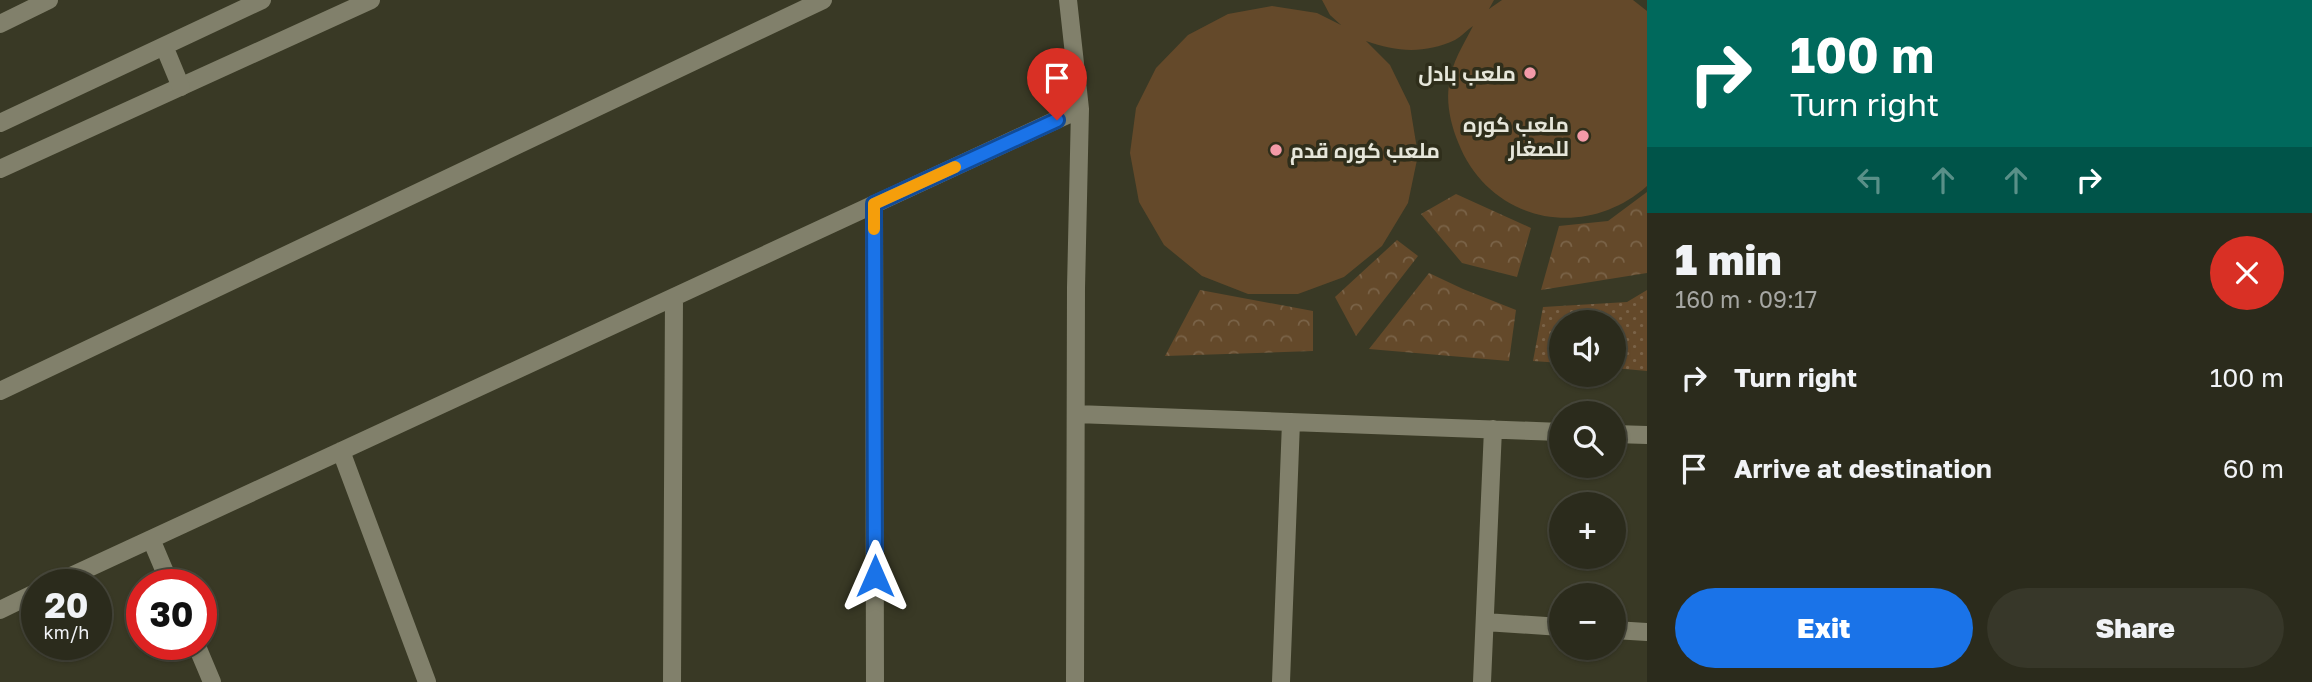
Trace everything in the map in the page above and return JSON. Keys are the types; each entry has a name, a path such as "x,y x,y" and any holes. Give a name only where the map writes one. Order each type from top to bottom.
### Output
{"street":[{"path":"0,24 20,6 49,0"},
{"path":"0,123 262,0"},
{"path":"0,169 371,0"},
{"path":"0,391 823,0"},
{"path":"1068,0 1080,109 1075,682"},
{"path":"164,46 181,87"},
{"path":"86,569 1080,109"},
{"path":"874,204 875,682"},
{"path":"671,682 674,297"},
{"path":"1076,414 1549,431"},
{"path":"1281,682 1291,422"},
{"path":"1482,682 1493,429"},
{"path":"1626,434 1647,435"},
{"path":"341,451 427,682"},
{"path":"151,539 164,569"},
{"path":"0,610 21,600"},
{"path":"1485,622 1549,626"},
{"path":"1626,631 1647,632"},
{"path":"203,660 212,682"}],"green space":[{"path":"1322,0 1494,0 1489,9 1502,0 1633,0 1647,11 1647,186 1622,203 1595,214 1568,218 1540,215 1515,206 1492,190 1472,169 1451,122 1448,100 1450,76 1473,26 1455,40 1432,48 1400,49 1366,41 1390,65 1410,106 1418,155 1408,203 1382,246 1344,277 1298,294 1248,294 1202,276 1164,245 1139,202 1130,153 1136,108 1156,68 1188,35 1228,14 1272,6 1317,13 1341,25 1330,15"},
{"path":"1647,192 1647,273 1541,290 1559,226 1608,221"},
{"path":"1456,194 1531,228 1517,277 1462,263 1421,214"},
{"path":"1397,240 1418,256 1356,336 1335,297"},
{"path":"1429,273 1516,310 1509,361 1369,349"},
{"path":"1200,290 1313,311 1313,351 1165,356"},
{"path":"1647,290 1647,371 1626,369 1626,310 1549,310 1549,362 1533,361 1543,307 1627,302"}],"slow traffic":[{"path":"874,229 874,204 955,167"}],"place":[{"name":"ملعب بادل","path":"1530,73"},
{"name":"ملعب كوره للصغار","path":"1583,136"},
{"name":"ملعب كوره قدم","path":"1276,150"}],"route":[{"path":"875,576 874,204 1057,120"}]}
